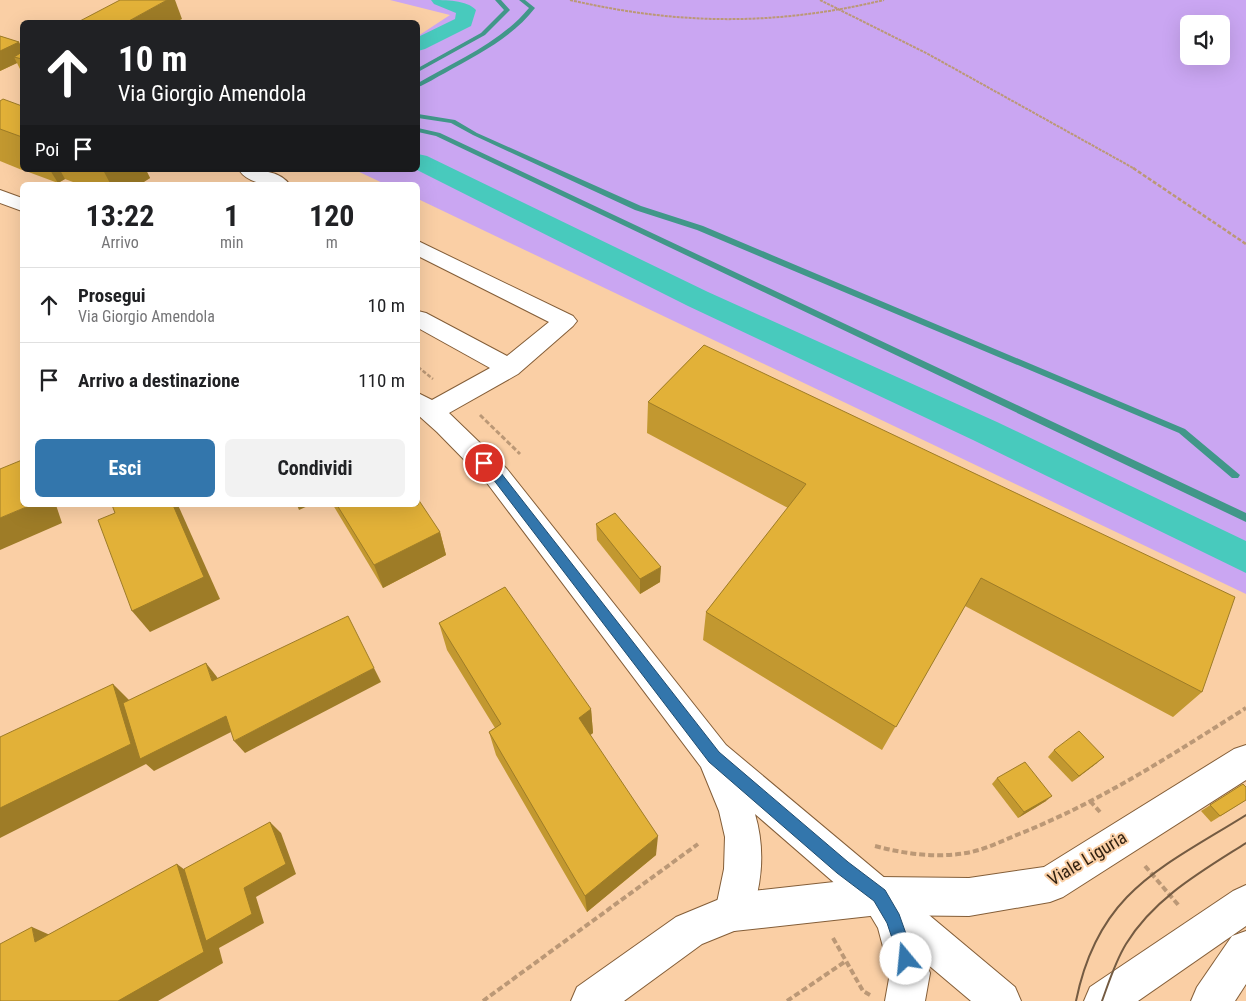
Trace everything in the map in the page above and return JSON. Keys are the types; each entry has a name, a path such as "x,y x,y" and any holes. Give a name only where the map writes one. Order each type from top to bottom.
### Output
{"street":[{"path":"253,172 274,182"},
{"path":"0,196 20,204"},
{"path":"420,249 565,321 509,368 424,407 497,476 714,757 842,868 879,896 1001,1001"},
{"path":"420,319 509,368"},
{"path":"714,757 733,802 743,837 743,865 734,912"},
{"name":"Viale Liguria","path":"591,1001 689,930 734,912 879,896 969,897 1050,884 1246,761"},
{"path":"879,896 894,920 908,964 910,973 906,1001"},
{"path":"1104,1001 1246,904"},
{"path":"1211,1001 1246,950"}],"path":[{"path":"570,0 611,11 683,20 741,21 844,11 884,0"},
{"path":"820,0 928,54 1119,158 1246,244"},
{"path":"475,411 496,429 522,456"},
{"path":"868,844 896,852 930,855 967,853 984,847 1054,821 1165,760 1246,708"},
{"path":"483,1001 698,844"},
{"path":"1142,863 1184,914"},
{"path":"813,903 863,991 879,1001"},
{"path":"787,1001 846,961"}],"shaded area":[{"path":"390,0 1246,0 1246,594 420,200 420,182 381,182 359,172 420,172 420,35 450,15"}],"building":[{"path":"120,0 167,0 131,20 82,20"},
{"path":"0,36 19,42 0,51"},
{"path":"20,53 20,58 14,57"},
{"path":"3,99 20,105 20,136 0,129 0,101"},
{"path":"704,345 1235,597 1202,692 981,578 896,727 706,612 806,484 648,402"},
{"path":"20,461 20,507 26,507 0,518 0,469"},
{"path":"420,502 440,532 374,565 338,507 420,507"},
{"path":"113,507 174,507 204,577 132,611 98,520 115,513"},
{"path":"615,513 661,567 640,579 596,524"},
{"path":"505,587 591,709 579,718 658,836 585,896 489,732 501,724 439,623"},
{"path":"348,616 374,668 234,741 226,716 140,759 123,703 206,663 212,681"},
{"path":"113,684 131,744 0,808 0,737"},
{"path":"1079,731 1104,757 1079,776 1054,750"},
{"path":"1025,762 1052,796 1024,812 997,778"},
{"path":"1243,784 1246,787 1246,800 1220,816 1210,805"},
{"path":"270,822 286,864 244,888 252,914 206,941 184,869"},
{"path":"177,864 204,952 118,1001 0,1001 0,944 32,927 35,942"}],"waterway":[{"path":"420,44 464,22 466,10 441,0"},
{"path":"420,69 483,34 507,10 498,0"},
{"path":"420,84 480,51 510,30 532,8 522,0"},
{"path":"420,116 453,121 475,134 638,208 700,228 1182,431 1235,475"},
{"path":"420,130 438,134 1246,518"},
{"path":"420,162 698,299 985,431 1246,558"}],"tram line":[{"path":"1076,1001 1086,964 1100,933 1117,908 1137,887 1161,868 1246,815"},
{"path":"1102,1001 1122,951 1137,928 1150,913 1196,875 1246,843"}],"route":[{"path":"484,463 497,476 714,757 842,868 879,896 894,920 906,959"}]}
